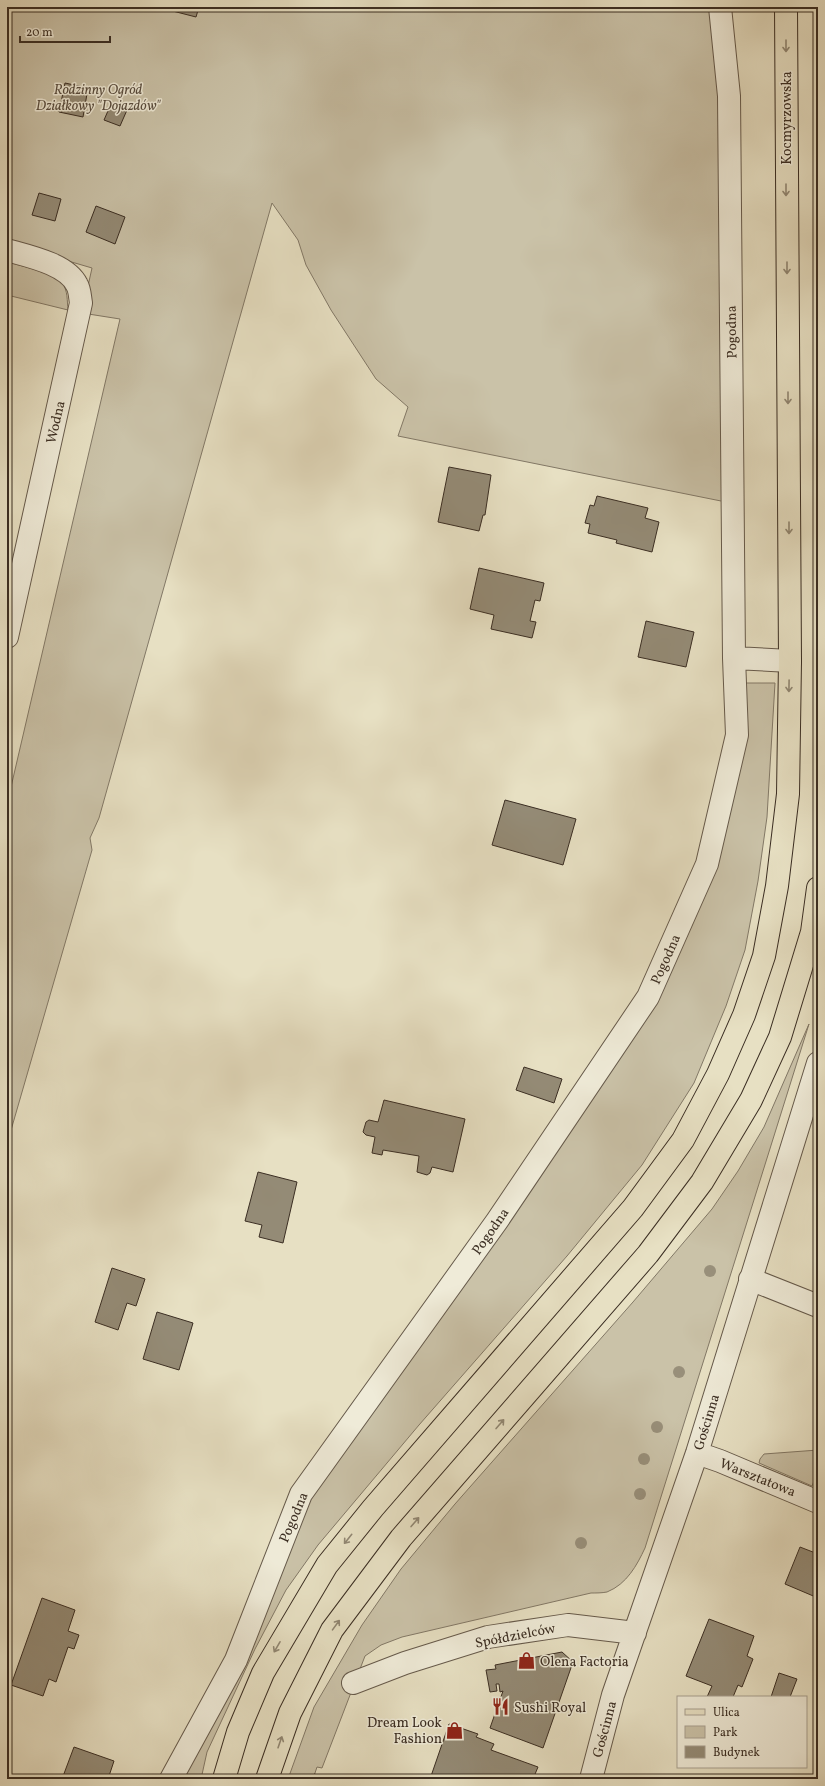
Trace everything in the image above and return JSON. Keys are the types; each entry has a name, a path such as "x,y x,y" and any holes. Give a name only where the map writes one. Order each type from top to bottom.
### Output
{"main road":[{"name":"Kocmyrzowska","path":"224,1779 238,1732 263,1673 327,1565 373,1508 633,1208 683,1140 718,1074 744,1015 764,956 778,886 788,794 790,661 786,229 786,7"},
{"path":"267,1779 290,1713 332,1630 401,1538 648,1254 702,1182 751,1100 780,1037 812,932 818,888"}],"street":[{"name":"Pogodna","path":"171,1779 236,1660 301,1494 497,1221 648,997 707,864 737,735 734,658 729,96 720,7"},
{"name":"Wodna","path":"7,250 43,260 68,273 77,285 82,303 7,637"},
{"path":"734,658 790,661"},
{"name":"Gościnna","path":"591,1779 613,1695 697,1453 818,1063"},
{"path":"750,1279 818,1306"},
{"name":"Warsztatowa","path":"697,1453 720,1461 818,1502"},
{"name":"Spółdzielców","path":"353,1683 405,1662 488,1638 568,1625 635,1633"}],"green space":[{"name":"Rodzinny Ogród Działkowy \"Dojazdów\"","path":"7,7 712,7 722,92 726,502 398,436 408,407 376,379 331,310 306,265 298,240 272,203 99,818 90,838 92,850 7,1144 7,787 11,787 120,319 82,313 92,268 7,243"},
{"path":"7,262 36,270 58,279 65,289 68,310 7,295"},
{"path":"743,683 775,683 767,817 758,881 745,950 726,1006 694,1083 642,1165 567,1256 419,1425 318,1545 286,1590 255,1649 207,1752 201,1779 180,1779 308,1495 526,1187 713,864"},
{"path":"809,1024 645,1548 635,1567 626,1579 614,1589 607,1592 591,1593 402,1637 381,1645 365,1656 322,1768 317,1767 313,1779 288,1779 314,1707 362,1625 401,1569 455,1504 633,1302 712,1209 738,1171 764,1127"},
{"path":"818,1450 818,1471 812,1486 759,1463 764,1454"}],"building":[{"path":"157,7 199,7 196,17"},
{"path":"65,83 88,88 83,117 59,112"},
{"path":"111,104 127,110 120,126 104,120"},
{"path":"39,193 61,199 55,221 32,215"},
{"path":"96,206 125,217 115,244 86,232"},
{"path":"449,467 491,475 485,515 483,515 479,531 438,522"},
{"path":"597,496 648,508 645,518 659,522 652,552 616,543 617,540 588,533 590,524 585,523 590,505 594,506"},
{"path":"479,568 544,583 540,601 535,600 530,621 536,622 532,638 491,629 494,615 470,609"},
{"path":"646,621 694,632 686,667 638,657"},
{"path":"505,800 576,819 563,865 492,845"},
{"path":"524,1067 562,1079 554,1103 516,1090"},
{"path":"384,1100 465,1119 453,1172 432,1167 430,1173 427,1175 417,1172 419,1156 383,1150 382,1155 372,1153 375,1137 366,1135 363,1132 366,1122 369,1120 378,1122"},
{"path":"258,1172 297,1182 283,1243 259,1237 262,1225 245,1221"},
{"path":"112,1268 145,1279 136,1306 127,1303 118,1330 95,1322"},
{"path":"157,1312 193,1323 179,1370 143,1359"},
{"path":"800,1547 818,1554 818,1598 785,1584"},
{"path":"42,1598 75,1610 68,1631 79,1635 74,1649 68,1647 56,1682 49,1679 43,1696 11,1685"},
{"path":"709,1619 754,1636 747,1656 753,1659 742,1687 738,1685 733,1696 707,1696 712,1686 686,1676"},
{"path":"562,1652 573,1662 543,1748 490,1728 503,1691 500,1692 499,1684 496,1684 497,1691 490,1692 486,1670 496,1669 495,1665"},
{"path":"779,1673 797,1679 790,1696 771,1696"},
{"path":"449,1724 478,1734 476,1737 494,1744 491,1750 538,1767 533,1779 430,1779"},
{"path":"74,1747 114,1761 108,1779 62,1779"},
{"path":"314,1774 331,1779 313,1779"}],"place":[{"name":"Olena Factoria","path":"527,1661"},
{"name":"Sushi Royal","path":"501,1707"},
{"name":"Dream Look Fashion","path":"455,1730"}]}
